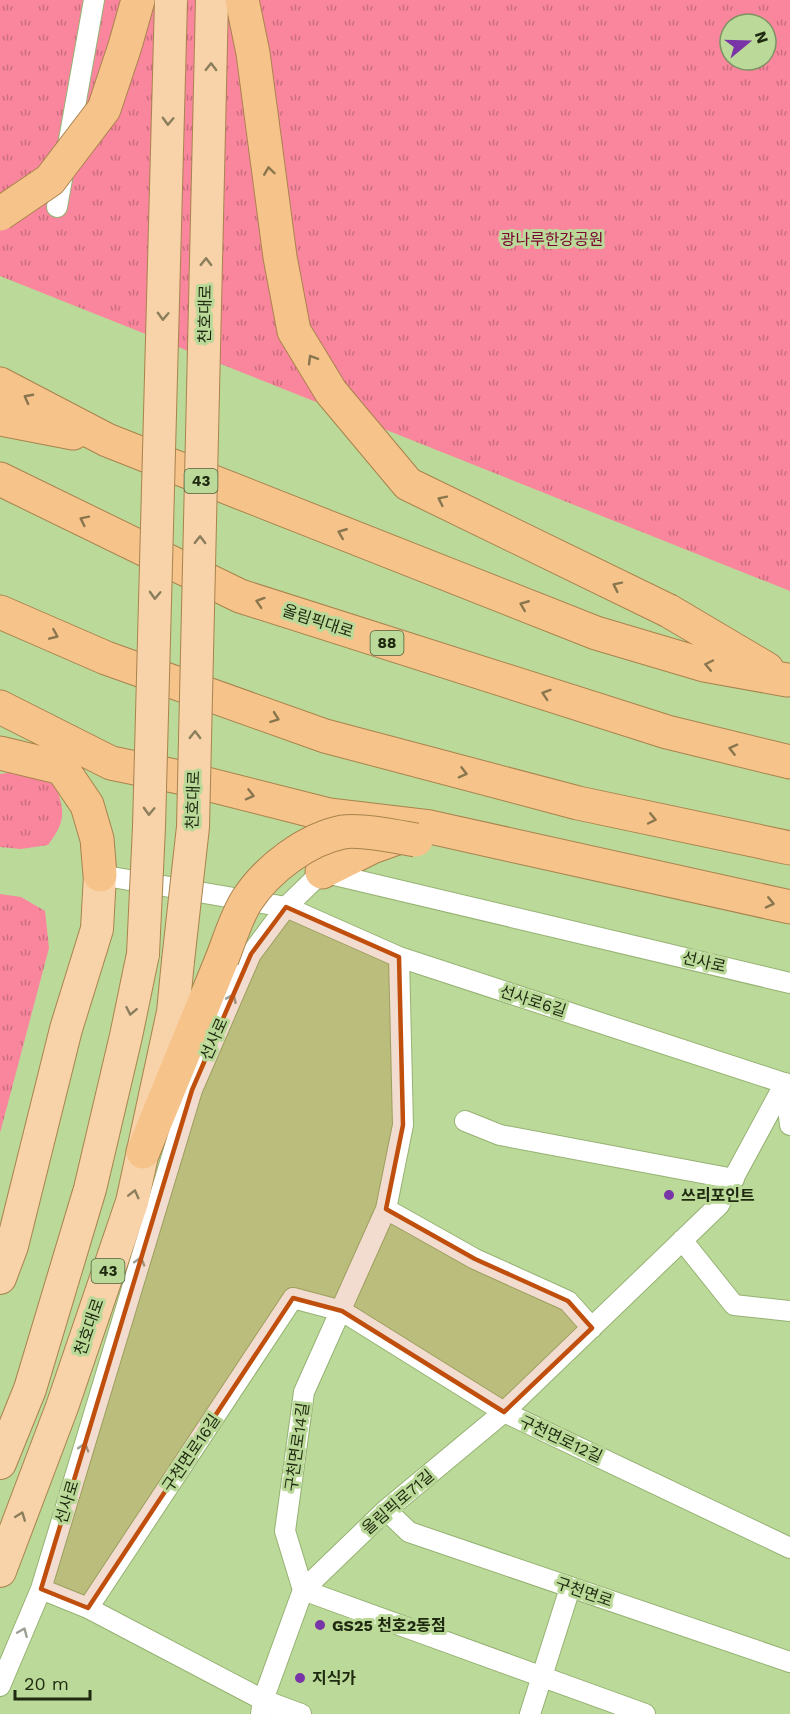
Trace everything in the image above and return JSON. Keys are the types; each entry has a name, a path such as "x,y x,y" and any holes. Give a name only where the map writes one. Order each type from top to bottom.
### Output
{"highway":[{"path":"0,214 50,180 104,109 138,0"},
{"path":"242,0 253,53 280,257 294,331 332,392 408,484 669,611 788,681"},
{"path":"0,384 107,440 596,633 704,665 788,681"},
{"path":"0,419 107,440"},
{"name":"올림픽대로","path":"0,479 240,596 667,732 790,762"},
{"path":"0,612 106,658 325,736 578,803 790,848"},
{"path":"0,707 111,763 180,777 329,815 790,908"},
{"path":"0,753 62,768 111,763"},
{"path":"62,768 87,805 97,839 100,875"},
{"path":"143,1152 247,900 275,868 305,846 344,832 391,836 423,833 790,930"},
{"path":"322,872 372,847 423,833"}],"main road":[{"name":"43","path":"0,1463 30,1389 90,1189 143,954 149,815 171,0"},
{"name":"천호대로","path":"0,1571 62,1407 132,1202 172,1012 193,827 212,0"},
{"path":"0,1278 12,1246 66,1029 97,929 100,875"}],"street":[{"path":"57,207 94,0"},
{"name":"선사로","path":"0,1686 41,1590 192,1090 251,954 285,907 322,872 790,983"},
{"name":"선사로6길","path":"100,875 285,907 399,957 788,1084"},
{"name":"구천면로14길","path":"303,1590 285,1531 304,1392 386,1209 403,1125 399,957"},
{"path":"788,1084 790,1125"},
{"name":"올림픽로71길","path":"262,1707 303,1590 386,1510 504,1412 719,1205 788,1084"},
{"path":"465,1121 500,1135 734,1179"},
{"path":"386,1209 475,1259 568,1301 592,1328"},
{"path":"682,1240 734,1305 790,1311"},
{"name":"구천면로12길","path":"293,1298 342,1311 504,1412 790,1548"},
{"name":"구천면로16길","path":"88,1608 293,1298"},
{"name":"구천면로","path":"386,1510 409,1532 790,1662"},
{"path":"530,1714 570,1588"},
{"path":"41,1590 88,1608 262,1707 301,1714"},
{"path":"303,1590 645,1714"}],"highlighted area":[{"path":"286,907 399,957 403,1125 386,1209 475,1259 568,1301 592,1328 504,1412 342,1311 293,1298 88,1608 41,1589 192,1090 251,954"}],"green space":[{"name":"광나루한강공원","path":"0,0 790,0 790,591 0,276"},
{"path":"19,771 55,785 61,803 62,816 58,830 48,845 21,849 0,847 0,774"},
{"path":"0,894 21,897 45,911 49,948 0,1133"}],"place":[{"name":"쓰리포인트","path":"669,1195"},
{"name":"GS25 천호2동점","path":"320,1625"},
{"name":"지식가","path":"300,1678"}]}
